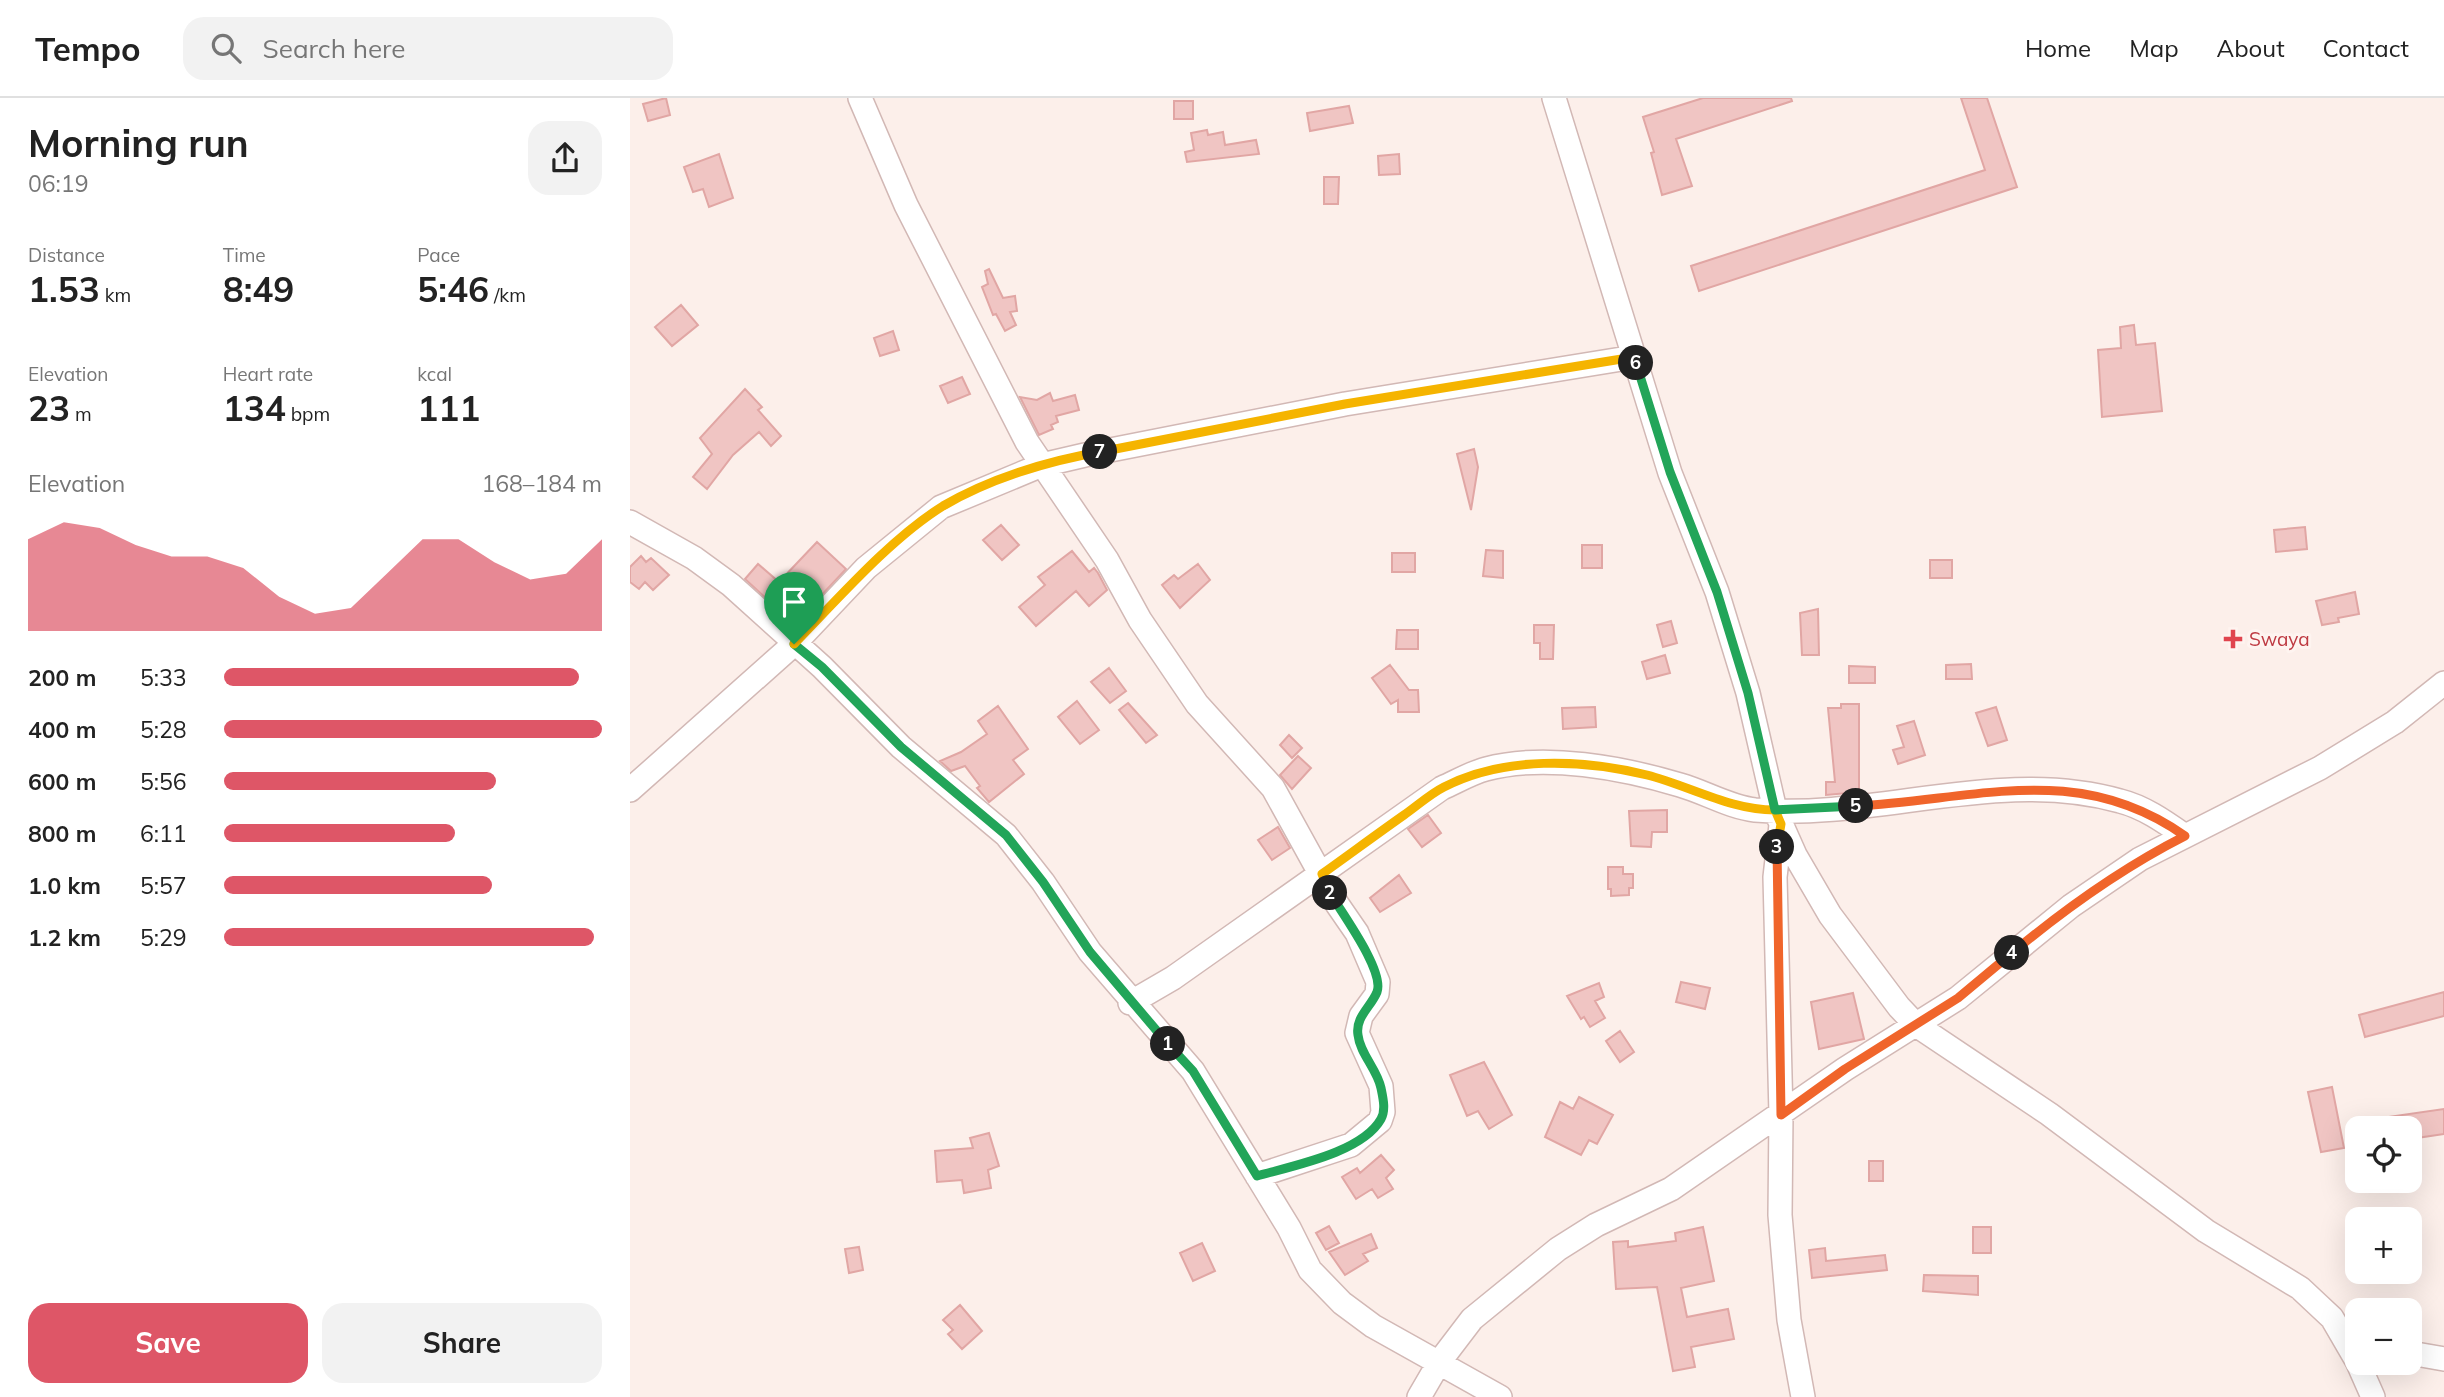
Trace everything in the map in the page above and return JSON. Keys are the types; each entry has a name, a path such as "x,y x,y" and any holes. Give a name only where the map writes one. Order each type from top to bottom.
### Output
{"street":[{"path":"860,98 906,205 1011,412 1042,465 1107,560 1140,620 1191,696 1273,789 1337,904 1357,933 1378,982 1377,994 1361,1016 1357,1033 1381,1086 1383,1112 1380,1121 1351,1145 1257,1176"},
{"path":"1554,98 1670,472 1717,592 1748,693 1778,817 1795,855 1830,915 1899,1007 1916,1025 2049,1114 2206,1231 2301,1288 2332,1318 2345,1338"},
{"path":"630,790 794,644 866,568 941,508 1042,465 1345,404 1634,357"},
{"path":"630,522 676,547 731,585 822,667 901,747 1006,835 1130,1003 1193,1071 1310,1269 1342,1303 1373,1326 1440,1361 1500,1397"},
{"path":"1419,1397 1440,1361 1472,1319 1550,1255 1596,1225 1671,1189 1845,1069 1958,998 2071,906 2140,859 2320,768 2395,722 2444,683"},
{"path":"1130,1003 1173,978 1442,788 1486,769 1517,765 1595,766 1646,775 1778,817 1986,792 2082,792 2134,806 2156,816 2185,836"},
{"path":"1778,817 1775,877 1781,1115 1780,1215 1788,1320 1803,1397"},
{"path":"2422,1355 2444,1359"},
{"path":"2364,1375 2373,1397"}],"building":[{"path":"666,98 670,115 648,121 643,104"},
{"path":"1703,98 1791,98 1792,101 1676,139 1692,186 1662,195 1651,153 1654,152 1643,117"},
{"path":"1961,98 1987,98 2017,187 1699,291 1691,266 1985,170"},
{"path":"1174,101 1193,101 1193,119 1174,119"},
{"path":"1349,106 1353,123 1310,131 1307,113"},
{"path":"1207,130 1208,135 1223,132 1225,145 1256,140 1259,154 1187,162 1185,152 1194,150 1191,133"},
{"path":"719,154 733,198 709,207 703,189 693,192 684,167"},
{"path":"1399,154 1400,174 1379,175 1378,156"},
{"path":"1324,177 1339,177 1338,204 1324,204"},
{"path":"989,269 1003,298 1015,296 1017,311 1010,312 1016,325 1005,331 996,314 993,315 982,287 988,284 985,271"},
{"path":"681,305 698,325 672,346 655,327"},
{"path":"2134,325 2136,345 2155,343 2162,411 2102,417 2098,350 2121,348 2120,327"},
{"path":"893,331 899,350 880,356 874,338"},
{"path":"962,377 970,394 948,403 940,386"},
{"path":"745,389 762,407 758,410 781,436 771,446 759,432 733,455 707,489 693,477 712,454 700,438"},
{"path":"1050,393 1053,401 1075,395 1079,410 1056,416 1058,422 1051,425 1053,429 1039,435 1020,397 1037,400"},
{"path":"1474,449 1478,467 1471,510 1457,454"},
{"path":"1001,525 1019,545 1002,560 983,540"},
{"path":"2305,527 2307,549 2276,552 2274,530"},
{"path":"817,542 846,569 817,600 812,595 790,620 745,579 758,564 779,582"},
{"path":"1582,545 1602,545 1602,568 1582,568"},
{"path":"1486,550 1503,551 1503,578 1483,576"},
{"path":"1072,551 1089,572 1094,568 1107,590 1089,606 1076,591 1036,626 1019,607 1045,585 1038,577"},
{"path":"1392,553 1415,553 1415,572 1392,572"},
{"path":"641,556 646,562 651,558 669,575 653,590 645,582 639,589 630,582 630,567"},
{"path":"1930,560 1952,560 1952,578 1930,578"},
{"path":"1198,564 1210,580 1180,608 1162,585 1174,575 1178,579"},
{"path":"2355,592 2359,614 2338,618 2339,622 2322,625 2316,601"},
{"path":"1818,609 1819,655 1802,655 1800,613"},
{"path":"1671,621 1677,643 1663,647 1657,625"},
{"path":"1534,625 1554,625 1553,659 1540,659 1540,643 1534,643"},
{"path":"1397,630 1418,630 1418,649 1396,649"},
{"path":"1665,655 1670,673 1647,679 1642,662"},
{"path":"1971,664 1972,679 1946,679 1946,665"},
{"path":"1390,665 1409,690 1418,690 1419,712 1398,712 1398,700 1391,704 1372,678"},
{"path":"1849,666 1875,667 1875,683 1849,683"},
{"path":"1109,668 1126,691 1110,703 1091,682"},
{"path":"1077,701 1099,730 1080,744 1058,717"},
{"path":"1128,703 1157,735 1146,743 1119,710"},
{"path":"1841,704 1859,704 1859,792 1826,795 1826,782 1835,782 1828,708 1841,708"},
{"path":"998,706 1028,749 1013,760 1024,774 989,802 977,788 980,786 965,766 951,771 940,761 961,752 987,734 978,721"},
{"path":"1595,707 1596,727 1563,729 1562,708"},
{"path":"1996,707 2007,740 1988,746 1976,713"},
{"path":"1914,721 1925,755 1898,764 1893,750 1904,747 1897,726"},
{"path":"1289,735 1302,748 1292,758 1280,745"},
{"path":"1298,756 1311,768 1292,789 1280,775"},
{"path":"1667,810 1667,832 1652,832 1651,847 1631,846 1629,811"},
{"path":"1428,815 1441,833 1422,847 1408,829"},
{"path":"1278,827 1290,848 1272,860 1258,840"},
{"path":"1608,867 1623,867 1623,874 1633,874 1633,888 1629,888 1629,895 1611,896 1611,889 1608,889"},
{"path":"1399,875 1411,893 1380,912 1370,898"},
{"path":"1681,982 1710,988 1705,1009 1676,1002"},
{"path":"1599,983 1604,997 1595,1001 1605,1018 1590,1027 1584,1017 1581,1019 1567,996"},
{"path":"2444,992 2444,1016 2365,1037 2359,1015"},
{"path":"1853,993 1864,1039 1819,1049 1811,1002"},
{"path":"1620,1031 1634,1052 1620,1062 1606,1041"},
{"path":"1484,1062 1512,1115 1489,1129 1478,1111 1467,1116 1450,1075"},
{"path":"2332,1087 2344,1148 2321,1152 2308,1092"},
{"path":"1579,1097 1613,1115 1597,1144 1589,1140 1581,1155 1545,1137 1560,1102 1573,1109"},
{"path":"2444,1109 2444,1134 2422,1137 2422,1116 2395,1116"},
{"path":"989,1133 999,1166 988,1170 991,1188 964,1193 962,1180 937,1182 935,1151 973,1148 970,1138"},
{"path":"1381,1155 1394,1170 1386,1178 1393,1189 1378,1198 1372,1189 1356,1199 1342,1177 1357,1168 1360,1173"},
{"path":"1869,1161 1883,1161 1883,1181 1869,1181"},
{"path":"1329,1226 1339,1243 1326,1250 1316,1233"},
{"path":"1703,1227 1714,1281 1681,1288 1687,1317 1728,1309 1734,1339 1691,1347 1695,1367 1673,1371 1657,1287 1616,1289 1613,1242 1628,1241 1628,1247 1676,1241 1675,1233"},
{"path":"1973,1227 1991,1227 1991,1253 1973,1253"},
{"path":"1371,1234 1377,1248 1363,1254 1368,1261 1345,1275 1329,1252"},
{"path":"1202,1243 1215,1271 1193,1281 1180,1253"},
{"path":"859,1247 863,1270 849,1273 845,1249"},
{"path":"1825,1248 1826,1261 1885,1255 1887,1270 1812,1278 1809,1250"},
{"path":"1924,1275 1978,1276 1978,1295 1923,1291"},
{"path":"960,1305 982,1331 962,1349 948,1334 953,1330 943,1320"}],"place":[{"name":"Swaya","path":"2233,639"}],"route":[{"path":"794,644 822,667 901,747 1006,835 1130,1003 1193,1071 1257,1176 1320,1158 1351,1145 1380,1121 1383,1112 1381,1086 1357,1033 1361,1016 1377,994 1378,982 1364,946 1329,891 1322,874 1442,788 1486,769 1517,765 1595,766 1646,775 1693,789 1727,803 1752,809 1775,810 1781,824 1775,877 1781,1115 1845,1069 1958,998 2071,906 2140,859 2185,836 2156,816 2122,801 2082,792 1986,792 1872,805 1775,810 1748,693 1717,592 1670,472 1634,357 1345,404 1042,465 983,487 941,508 866,568 794,644"}]}
